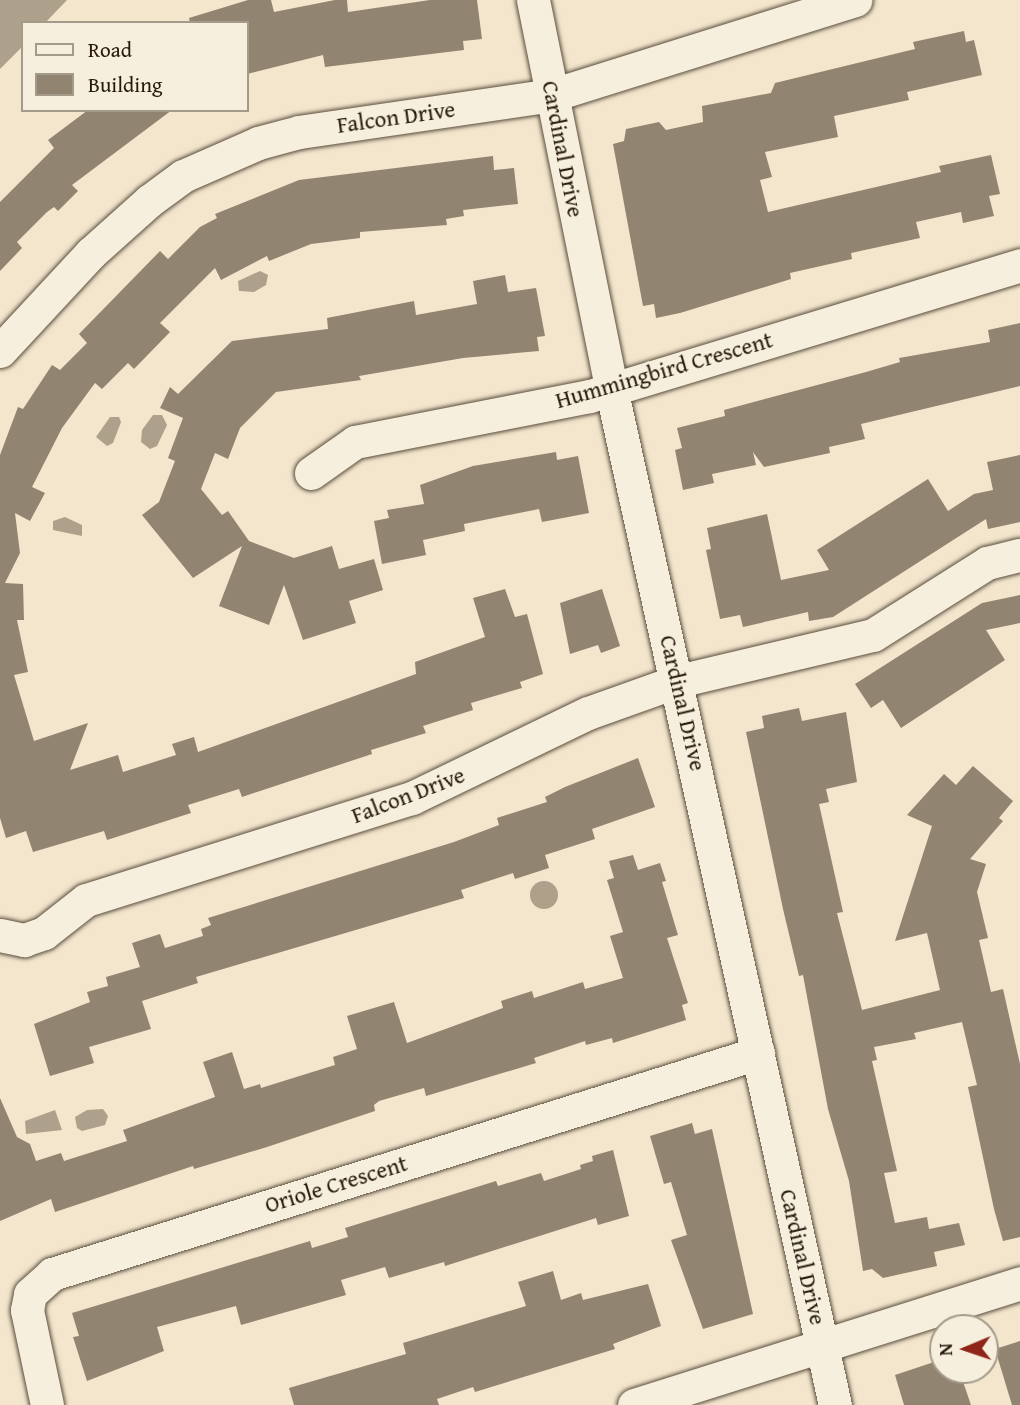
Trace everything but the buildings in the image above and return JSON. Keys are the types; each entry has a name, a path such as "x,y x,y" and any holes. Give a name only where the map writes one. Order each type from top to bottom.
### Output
{"street":[{"name":"Cardinal Drive","path":"533,0 611,388 678,681 835,1405"},
{"name":"Falcon Drive","path":"0,351 119,226 183,176 211,162 299,132 552,96 856,0"},
{"name":"Hummingbird Crescent","path":"311,473 355,442 611,388 1020,265"},
{"name":"Falcon Drive","path":"0,936 24,940 44,933 86,900 412,798 588,713 678,681 820,650 873,635 986,563 1020,555"},
{"name":"Oriole Crescent","path":"47,1405 27,1310 30,1294 52,1274 758,1053"},
{"path":"634,1405 1020,1283"}],"shaded area":[{"path":"0,0 67,0 47,21 21,21 21,48 0,69"},
{"path":"260,271 268,275 266,285 254,292 239,291 238,281"},
{"path":"153,415 162,415 167,425 157,446 150,449 141,442 142,430"},
{"path":"110,417 119,417 121,422 113,443 107,446 96,437"},
{"path":"65,517 82,525 82,536 53,530 53,521"},
{"path":"544,881 554,885 558,895 554,905 544,909 534,905 530,895 534,885"},
{"path":"103,1109 108,1116 105,1125 82,1131 77,1128 75,1117 87,1110"},
{"path":"55,1110 62,1130 26,1134 25,1121"}]}
